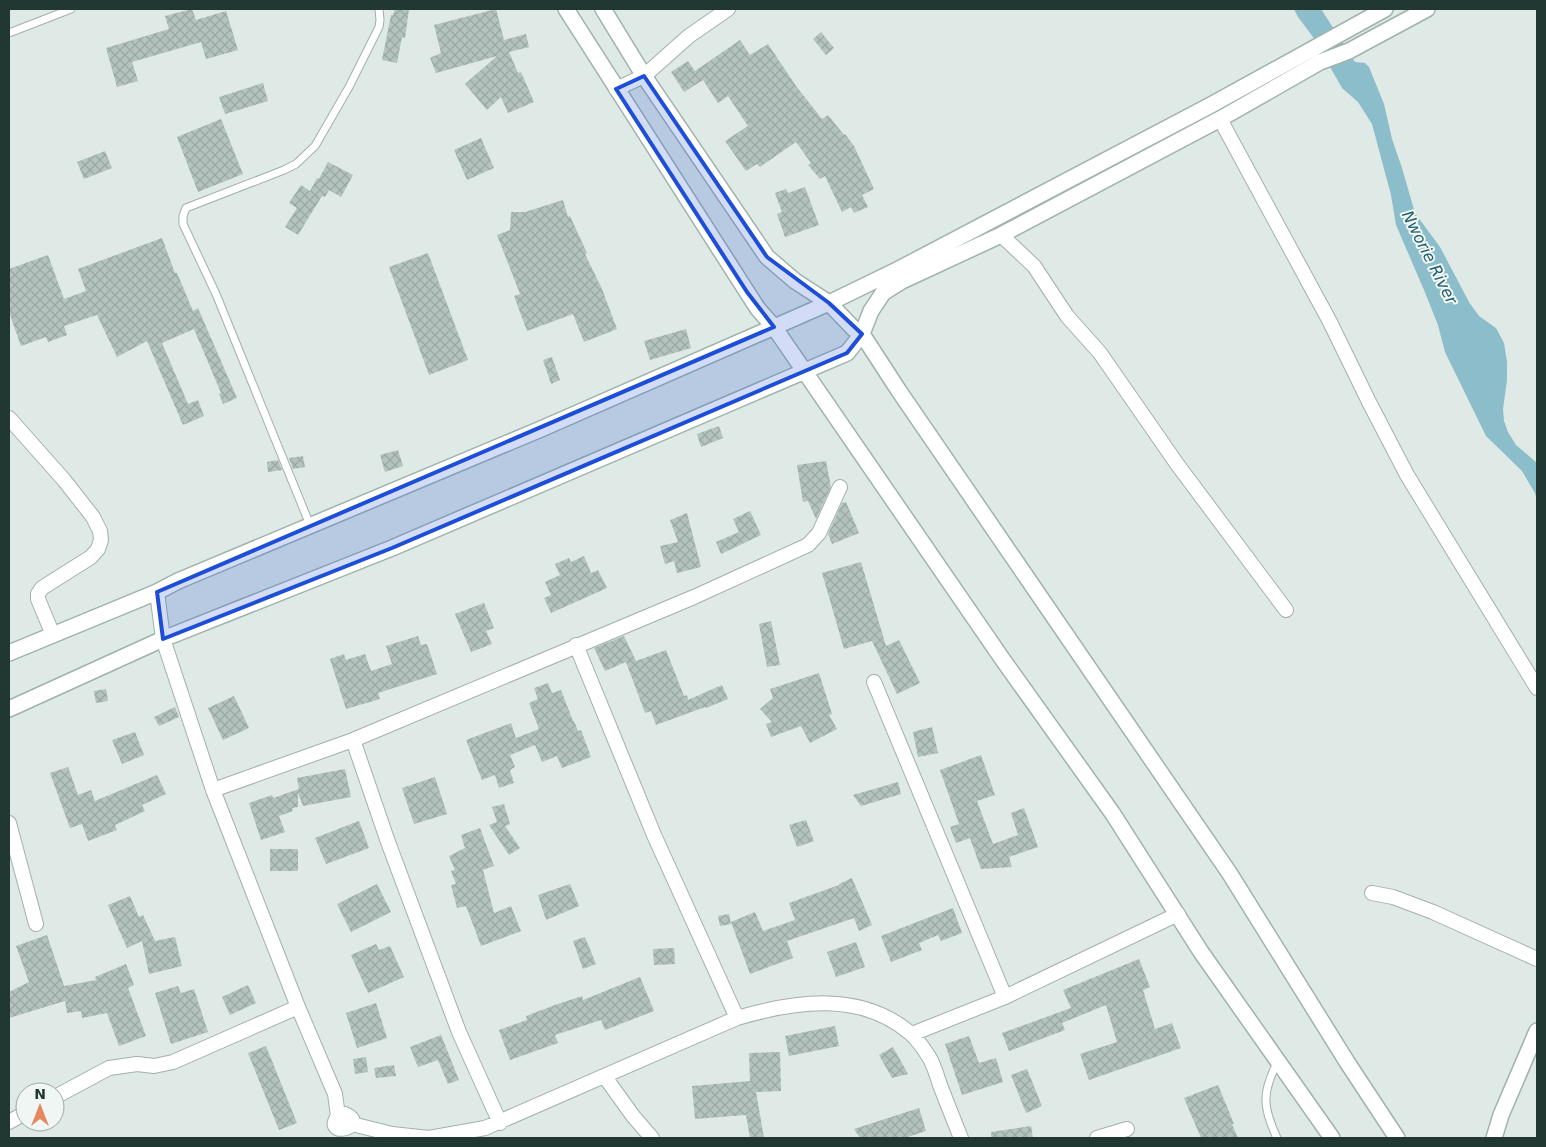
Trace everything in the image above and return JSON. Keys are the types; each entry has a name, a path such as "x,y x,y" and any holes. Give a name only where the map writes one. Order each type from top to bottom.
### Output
{"street":[{"path":"566,9 758,309 774,327 806,372 1003,660 1113,814 1201,952 1332,1138"},
{"path":"603,9 644,76 767,257 795,282 829,303 854,329 862,334 1106,696 1174,791 1241,890 1347,1062 1397,1138"},
{"path":"616,89 644,76 690,36 728,9"},
{"path":"9,653 550,425 829,303 908,264 1211,105 1385,9"},
{"path":"9,709 163,639 392,548 847,353 862,334 870,311 882,293 902,281 1001,234 1220,119 1320,62 1350,50 1427,9"},
{"path":"1220,119 1330,322 1407,476 1537,688"},
{"path":"1001,234 1034,266 1067,316 1100,353 1178,464 1286,610"},
{"path":"9,418 64,480 93,517 100,531 101,540 98,549 91,557 42,588 38,594 38,600 53,635"},
{"path":"213,790 353,740 694,597 808,545 819,533 840,487"},
{"path":"157,592 163,639 213,790 298,1007 335,1094 342,1124"},
{"path":"576,645 654,835 737,1018"},
{"path":"874,682 1005,997"},
{"path":"353,740 388,842 459,1032 500,1122"},
{"path":"9,823 36,924"},
{"path":"1372,893 1393,897 1433,912 1537,959"},
{"path":"912,1034 1005,997 1178,914"},
{"path":"342,1124 392,1134 429,1138 485,1128 737,1018 759,1011 800,1003 837,1003 875,1011 888,1017 912,1034 930,1059 961,1138"},
{"path":"65,1092 109,1068 136,1064 154,1066 173,1062 298,1007"},
{"path":"1494,1138 1501,1115 1537,1032"},
{"path":"605,1076 633,1116 652,1138"},
{"path":"330,1138 342,1124"},
{"path":"1097,1138 1127,1129"}],"lane":[{"path":"9,33 72,9"},
{"path":"310,526 216,294 183,224 183,216 186,208 296,164 315,146 350,87 379,27 379,9"},
{"path":"1277,1138 1270,1122 1265,1101 1268,1080 1278,1060"}],"highlighted area":[{"path":"644,76 767,257 829,303 862,334 847,353 806,372 392,548 163,639 157,592 774,327 747,292 616,89"}],"water":[{"name":"Nworie River","path":"1294,9 1321,9 1355,62 1365,63 1369,67 1384,104 1392,139 1415,213 1440,247 1469,302 1479,316 1496,328 1504,343 1507,380 1503,409 1504,421 1516,445 1537,463 1537,500 1522,471 1486,436 1445,352 1438,325 1396,225 1391,195 1372,124 1358,102 1342,88 1313,37"}],"building":[{"path":"192,9 196,20 226,11 238,50 206,59 201,42 132,62 138,81 117,87 106,48 169,29 165,16"},
{"path":"395,9 409,9 405,38 402,37 397,63 382,60 391,15 393,15"},
{"path":"496,9 504,40 526,34 529,47 509,52 518,73 521,72 534,102 508,113 501,97 487,110 465,84 497,56 436,73 430,58 441,53 434,25"},
{"path":"821,32 834,48 826,55 813,39"},
{"path":"740,40 750,55 768,44 796,86 822,119 828,115 845,134 854,146 874,189 862,195 868,207 854,213 851,207 842,212 825,176 820,179 808,165 811,163 796,142 760,167 757,164 746,171 725,141 748,126 728,96 718,103 703,80 684,92 671,72 688,61 695,71"},
{"path":"263,83 268,101 225,114 219,97"},
{"path":"221,119 243,174 198,192 177,137"},
{"path":"481,138 494,168 467,180 454,150"},
{"path":"105,151 112,168 84,179 77,162"},
{"path":"328,162 353,175 341,197 329,190 325,197 322,196 298,235 285,227 297,208 289,203 301,185 310,191"},
{"path":"805,187 819,225 785,237 777,214 782,212 775,193 786,189 788,193"},
{"path":"563,200 568,217 570,216 587,253 585,254 602,289 617,329 584,342 573,314 527,331 514,296 520,294 497,235 510,230 511,212 525,212"},
{"path":"162,238 175,273 177,273 193,311 198,308 237,398 223,404 219,394 221,393 194,329 162,343 188,404 198,400 204,416 183,425 147,341 117,357 97,315 64,326 67,335 48,342 46,337 21,346 9,312 9,269 48,255 64,299 86,291 78,269"},
{"path":"428,253 468,360 429,375 389,267"},
{"path":"686,329 691,348 650,360 644,341"},
{"path":"552,357 560,380 551,384 543,360"},
{"path":"719,426 723,438 701,447 697,434"},
{"path":"398,450 403,466 385,472 380,455"},
{"path":"303,456 305,467 293,469 289,458"},
{"path":"278,460 282,470 268,472 267,462"},
{"path":"826,461 831,487 816,519 808,501 803,502 797,465"},
{"path":"846,502 859,533 832,544 828,534 842,503"},
{"path":"750,511 761,535 721,554 716,542 739,532 733,519"},
{"path":"687,513 701,567 677,573 674,561 665,564 660,546 678,542 670,520"},
{"path":"584,556 591,573 598,570 607,588 551,613 544,598 551,595 545,582 560,575 555,564 569,558 571,562"},
{"path":"861,562 886,646 899,640 920,683 897,694 872,641 844,649 822,573"},
{"path":"484,603 494,628 486,631 492,644 471,652 455,614"},
{"path":"771,621 780,665 767,667 759,624"},
{"path":"418,636 421,645 427,644 437,674 378,693 380,699 346,709 330,659 344,654 346,660 365,654 371,671 392,664 386,646"},
{"path":"624,636 636,661 666,650 684,696 687,695 688,700 722,685 728,699 656,725 651,711 645,713 626,662 605,671 594,648"},
{"path":"819,673 832,714 829,715 837,729 810,743 801,726 771,737 766,724 772,722 760,709 773,698 770,689"},
{"path":"548,683 552,693 561,690 578,731 581,730 591,757 562,768 557,756 542,762 535,745 510,755 515,767 510,770 514,783 499,788 495,775 482,780 466,740 511,723 516,738 539,729 529,703 538,699 534,688"},
{"path":"106,689 108,701 96,703 94,691"},
{"path":"234,696 249,728 223,740 208,708"},
{"path":"175,707 179,717 159,726 154,717"},
{"path":"932,727 938,753 918,757 913,732"},
{"path":"135,732 144,755 122,764 112,740"},
{"path":"981,755 995,795 977,801 993,844 1018,835 1011,813 1024,808 1038,847 1009,857 1012,867 981,869 970,838 956,843 950,827 959,824 940,770"},
{"path":"68,767 78,795 91,790 95,801 157,775 166,794 142,805 145,811 115,825 117,830 88,841 82,824 70,828 50,773"},
{"path":"345,769 351,797 303,806 298,793 298,807 292,808 293,811 279,816 285,832 261,840 249,803 272,795 273,798 299,789 297,778"},
{"path":"435,777 447,814 414,824 402,788"},
{"path":"898,782 901,794 861,806 853,795"},
{"path":"504,804 510,824 505,826 520,848 509,855 489,825 497,822 492,807"},
{"path":"806,820 814,841 797,847 789,825"},
{"path":"359,821 369,848 326,864 315,838"},
{"path":"480,828 494,866 483,870 494,913 511,906 521,931 481,946 466,906 457,908 451,885 456,884 451,871 455,870 449,856 465,848 461,835"},
{"path":"270,849 298,849 298,871 270,871"},
{"path":"852,878 872,925 859,931 854,918 787,941 793,958 750,974 731,922 755,912 763,931 795,920 789,903 839,885"},
{"path":"377,884 391,912 351,932 337,904"},
{"path":"570,884 579,906 546,920 538,895"},
{"path":"130,896 139,917 143,915 155,941 175,937 182,966 149,974 142,941 127,948 108,905"},
{"path":"953,908 962,933 941,941 938,935 919,943 922,950 891,962 881,936"},
{"path":"729,914 731,924 720,926 718,916"},
{"path":"47,935 64,986 96,980 95,977 126,964 134,985 128,988 146,1036 119,1046 107,1013 82,1018 81,1011 67,1013 65,1001 9,1018 9,992 29,982 16,946"},
{"path":"585,937 596,964 583,969 573,941"},
{"path":"856,942 865,967 836,977 827,952"},
{"path":"376,944 379,950 390,946 404,977 368,993 351,955"},
{"path":"674,948 675,964 654,965 653,949"},
{"path":"1139,959 1150,987 1143,990 1155,1029 1172,1023 1181,1048 1089,1080 1080,1054 1117,1042 1106,1005 1062,1023 1065,1030 1009,1051 1002,1033 1071,1008 1063,990"},
{"path":"640,977 654,1011 605,1030 601,1020 555,1035 558,1043 510,1060 499,1030 527,1020 526,1016 555,1005 582,996 583,1000"},
{"path":"248,985 256,1003 230,1015 222,997"},
{"path":"178,986 181,993 194,989 208,1032 171,1044 155,993"},
{"path":"376,1003 387,1038 357,1048 346,1013"},
{"path":"835,1026 839,1046 789,1056 785,1036"},
{"path":"441,1035 459,1080 448,1084 438,1060 418,1067 410,1047"},
{"path":"969,1036 979,1063 996,1058 1003,1082 962,1095 945,1044"},
{"path":"266,1046 297,1123 279,1130 248,1053"},
{"path":"893,1047 908,1074 892,1078 879,1055"},
{"path":"780,1052 781,1091 756,1092 764,1138 750,1138 746,1115 695,1119 692,1086 750,1081 749,1053"},
{"path":"366,1057 368,1072 355,1074 353,1059"},
{"path":"394,1065 396,1076 376,1078 374,1068"},
{"path":"1027,1069 1042,1106 1026,1113 1011,1075"},
{"path":"1218,1085 1238,1138 1201,1138 1184,1098"},
{"path":"919,1108 926,1131 905,1138 860,1138 854,1129"},
{"path":"1031,1126 1033,1138 991,1138 991,1132"}]}
